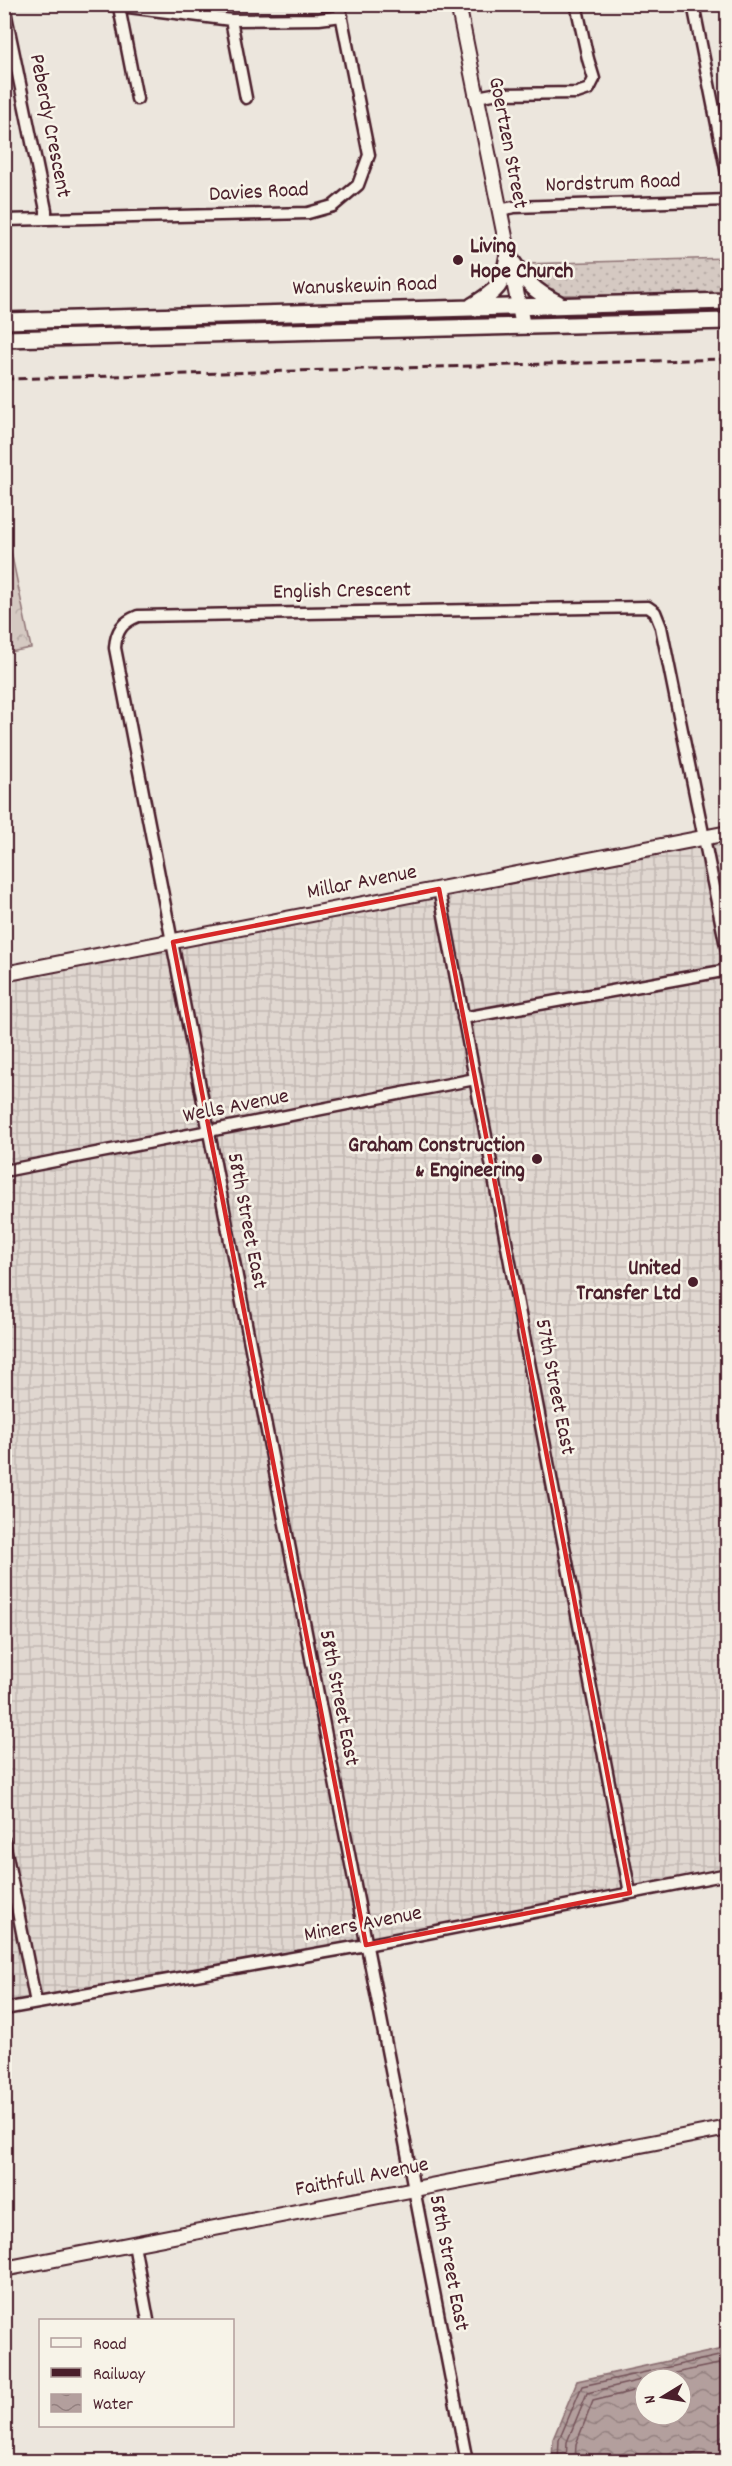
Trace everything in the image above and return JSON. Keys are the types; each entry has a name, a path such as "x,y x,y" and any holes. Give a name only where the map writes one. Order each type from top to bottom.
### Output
{"main road":[{"path":"508,256 530,286 561,304"},
{"path":"471,307 495,292 505,274 508,256"},
{"name":"Wanuskewin Road","path":"4,321 728,301"},
{"name":"Wanuskewin Road","path":"4,339 728,321"}],"street":[{"path":"105,4 231,20 319,19 342,16"},
{"name":"Davies Road","path":"4,220 309,213 333,206 358,185 369,155 339,4"},
{"name":"Goertzen Street","path":"458,4 523,326"},
{"path":"477,98 493,94 577,93 589,89 594,79 576,4"},
{"path":"693,4 728,179"},
{"name":"Peberdy Crescent","path":"4,6 46,219"},
{"path":"119,7 136,99"},
{"path":"231,20 246,98"},
{"name":"Nordstrum Road","path":"500,210 514,207 728,200"},
{"name":"English Crescent","path":"172,942 115,648 115,638 120,627 128,620 138,616 648,607 655,612 662,627 703,838"},
{"name":"Millar Avenue","path":"4,974 728,833"},
{"path":"703,838 728,956"},
{"name":"57th Street East","path":"439,889 630,1893"},
{"name":"58th Street East","path":"172,942 467,2462"},
{"path":"463,1018 728,970"},
{"name":"Wells Avenue","path":"4,1172 475,1079"},
{"path":"4,1841 36,2003"},
{"name":"Miners Avenue","path":"4,2009 366,1945 728,1874"},
{"name":"Faithfull Avenue","path":"4,2269 728,2128"},
{"path":"134,2244 148,2319"}],"highlighted area":[{"path":"439,889 630,1893 366,1945 173,942"}],"shaded area":[{"path":"727,833 727,1874 5,2009 5,974"}],"green space":[{"path":"727,258 727,296 652,298 631,295 557,295 553,289 543,288 524,264"},
{"path":"728,311 727,315 553,319 546,317"},
{"path":"412,320 384,324 5,334 4,331"},
{"path":"4,518 31,648 5,653 4,653"}],"water":[{"path":"727,2348 727,2461 552,2461 553,2439 577,2381 633,2369 633,2427 693,2427 693,2367 641,2367"}],"railway":[{"path":"4,379 728,359"}],"place":[{"name":"Living Hope Church","path":"458,260"},
{"name":"Graham Construction & Engineering","path":"537,1159"},
{"name":"United Transfer Ltd","path":"693,1282"}]}
